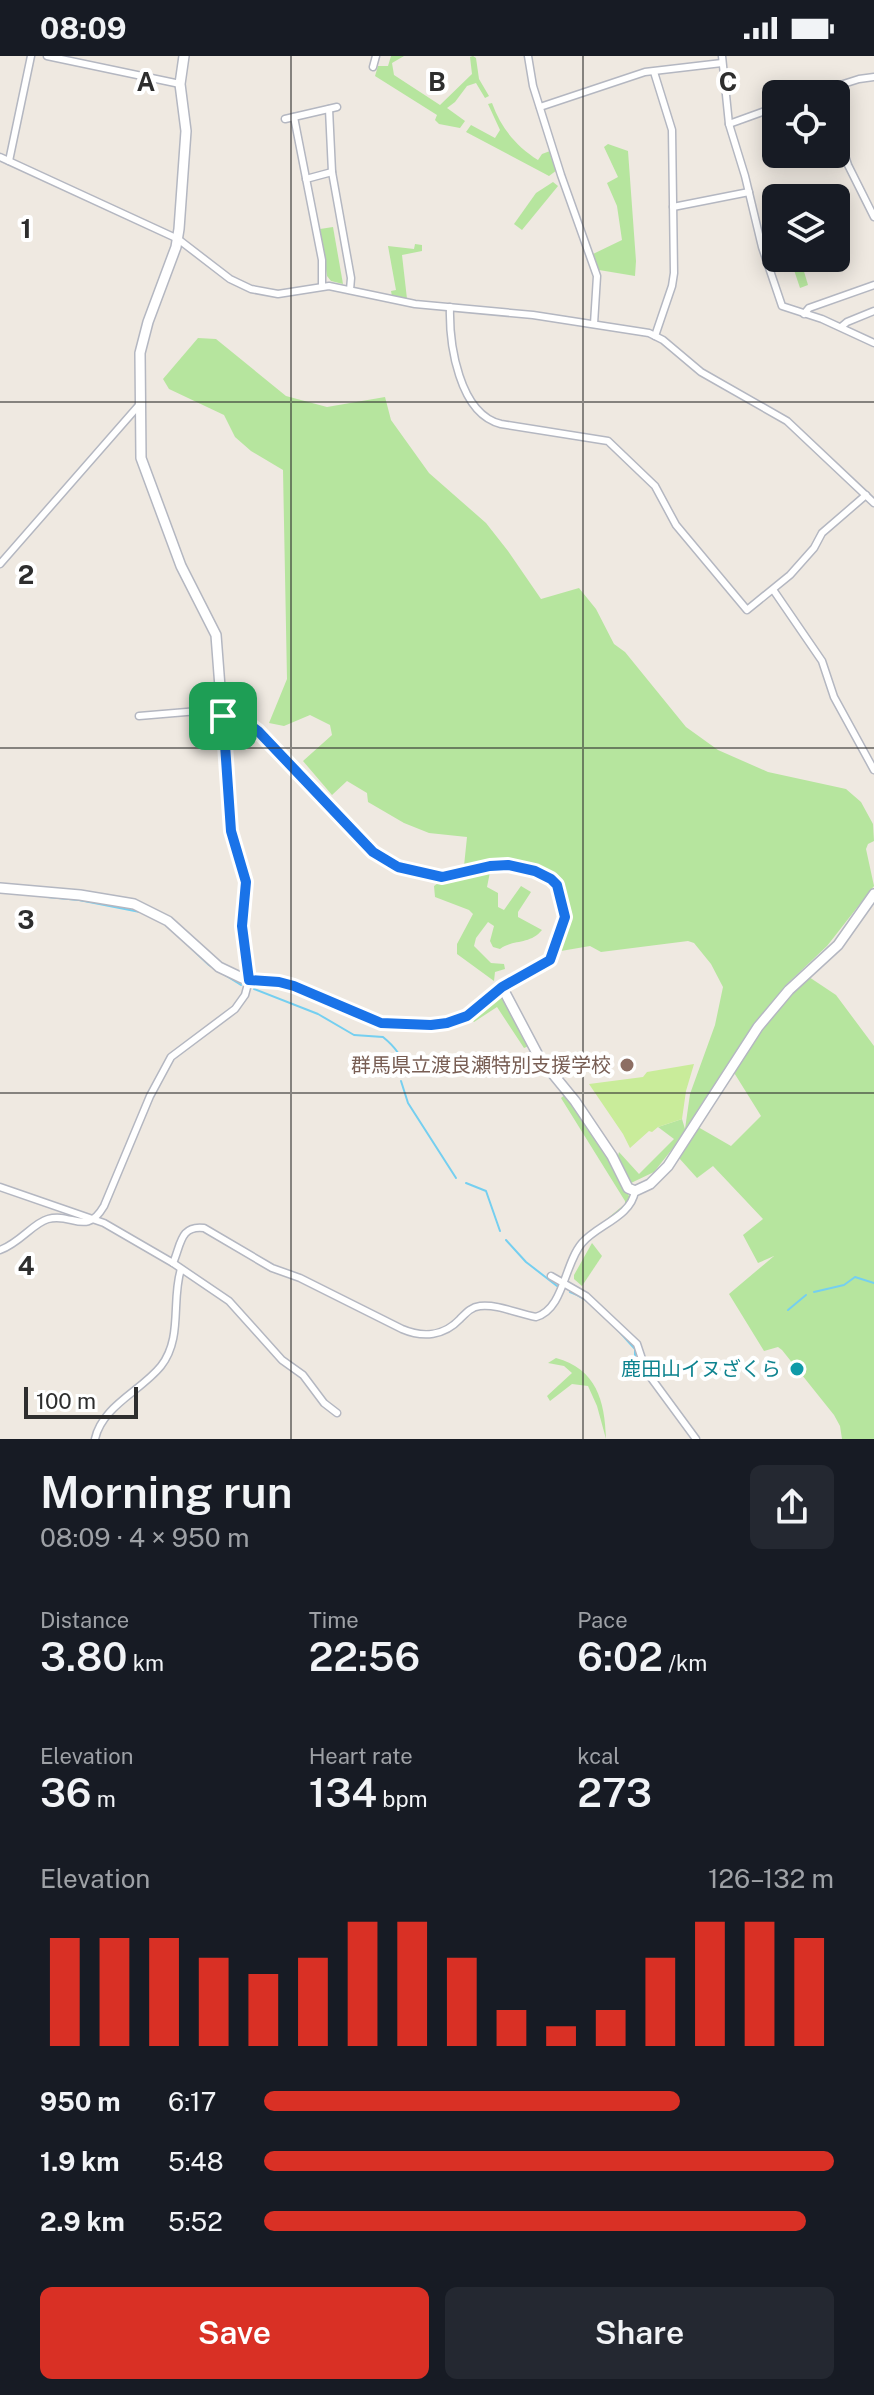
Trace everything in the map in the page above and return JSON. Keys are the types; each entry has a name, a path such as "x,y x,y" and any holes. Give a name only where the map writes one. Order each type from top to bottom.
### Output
{"street":[{"path":"9,161 31,56"},
{"path":"47,56 180,84"},
{"path":"0,1250 15,1244 46,1219 86,1222 94,1219 104,1206 150,1096 171,1057 235,1009 245,995 249,980 242,926 246,882 231,831 216,635 181,566 141,458 140,353 178,239 186,131 180,84 184,56"},
{"path":"373,67 376,56"},
{"path":"528,56 561,175 597,276 594,324"},
{"path":"540,107 645,72 722,59 729,124 762,247 781,304 786,310 841,327 874,343"},
{"path":"654,72 672,126 674,280 655,336"},
{"path":"850,84 874,77"},
{"path":"322,286 322,260 290,118 333,108 332,172 351,278 350,290"},
{"path":"729,124 762,112"},
{"path":"0,157 178,239 230,279 251,289 278,294 322,286 402,302 594,324 655,336 701,372 781,416 874,503"},
{"path":"850,168 874,217"},
{"path":"306,179 332,172"},
{"path":"673,207 749,192"},
{"path":"804,314 809,308 874,285"},
{"path":"450,307 461,381 473,405 487,421 608,441 655,486 676,525 747,610 774,591 814,548 822,533 866,495"},
{"path":"841,327 874,311"},
{"path":"0,564 118,431 135,407 142,403"},
{"path":"774,591 822,661 834,697 874,770"},
{"path":"0,888 80,895 134,904 168,921 219,967 249,980 285,984 363,1018 390,1024 431,1025 456,1021 473,1012 502,987 542,965 553,954 565,917 555,882 535,871 508,865 442,877 398,867 373,852 258,731 242,719 222,712 139,716"},
{"path":"173,1263 182,1236 193,1228 204,1228 272,1268 300,1278 402,1329 421,1334 445,1331 470,1309 480,1306 542,1316 553,1303 581,1244 631,1204 635,1191 650,1184 668,1166 758,1027 789,990 838,945 874,894"},
{"path":"502,987 539,1057 575,1101 612,1156 628,1188 635,1191"},
{"path":"0,1187 94,1219 173,1263 229,1301 282,1360 303,1375 324,1403 337,1413"},
{"path":"95,1439 106,1415 135,1391 166,1357 177,1320 181,1269"},
{"path":"551,1276 586,1296 637,1344 646,1371 696,1439"}],"green space":[{"path":"391,56 404,56 392,63 394,75 440,105 472,74 470,57 473,56 479,79 489,96 485,98 476,83 467,86 447,108 465,121 460,128 439,124 435,120 437,115 375,76 378,66 388,66"},
{"path":"492,103 516,142 538,160 550,151 557,170 549,176 466,132 471,125 495,138 500,130 488,104"},
{"path":"608,144 628,151 635,276 599,270 593,254 622,240 617,206 607,183 618,177 604,147"},
{"path":"553,182 558,186 522,230 514,224 536,193"},
{"path":"333,227 343,284 331,281 327,276 320,229"},
{"path":"415,244 422,245 422,251 402,255 407,299 392,296 391,291 396,290 388,246 414,249"},
{"path":"795,272 804,272 808,285 800,288"},
{"path":"198,338 216,339 286,396 327,407 385,397 391,420 429,473 486,523 541,599 579,588 596,609 614,644 625,652 686,727 718,750 768,772 846,789 861,802 873,824 874,841 866,849 874,886 827,946 787,984 752,1027 673,1148 654,1172 631,1183 619,1152 639,1174 674,1139 658,1127 682,1119 685,1129 690,1094 715,1025 723,987 711,964 694,943 688,941 601,952 590,946 561,951 558,947 567,914 559,881 529,865 492,862 487,887 498,893 498,907 504,910 521,886 531,892 518,917 542,930 532,938 500,949 493,947 490,941 494,926 488,922 474,946 491,963 504,964 505,969 495,972 494,981 457,954 457,944 473,914 435,897 434,886 441,881 467,877 464,866 467,837 429,833 404,823 368,802 367,793 347,781 332,795 303,761 332,735 330,725 310,715 284,726 269,723 287,679 283,470 251,451 235,437 224,415 169,389 163,379"},
{"path":"809,977 836,995 874,1046 874,1439 842,1439 834,1415 782,1350 778,1347 764,1351 729,1294 774,1256 758,1263 743,1235 763,1219 713,1166 697,1178 679,1158 698,1127 731,1146 761,1116 733,1071 777,1010"},
{"path":"502,997 529,1046 524,1048 497,1007 474,1022 470,1018"},
{"path":"694,1064 682,1119 649,1131 630,1148 589,1084 643,1077 647,1072"},
{"path":"566,1094 609,1157 630,1198 628,1203 587,1235 625,1201 561,1098"},
{"path":"592,1243 602,1256 582,1286 574,1275"},
{"path":"556,1358 581,1370 596,1388 603,1411 606,1439 588,1386 572,1384 550,1401 547,1396 572,1373 564,1366 548,1363"}],"waterway":[{"path":"48,897 140,912"},
{"path":"191,948 209,965 241,985"},
{"path":"254,989 318,1014 354,1035 383,1037 401,1059 401,1074"},
{"path":"401,1081 408,1103 456,1178"},
{"path":"466,1183 486,1191 500,1231"},
{"path":"506,1240 526,1262 557,1286"},
{"path":"814,1292 844,1285 855,1277 874,1283"},
{"path":"570,1292 605,1316 635,1349 635,1358"},
{"path":"788,1310 806,1295"}],"place":[{"name":"群馬県立渡良瀬特別支援学校","path":"627,1065"},
{"name":"鹿田山イヌざくら","path":"797,1369"}],"route":[{"path":"223,716 239,717 258,731 373,852 398,867 442,877 508,865 535,871 551,879 557,885 565,917 550,960 502,987 467,1016 431,1025 381,1023 363,1018 294,986 249,980 242,926 246,882 231,831 223,716"}]}
